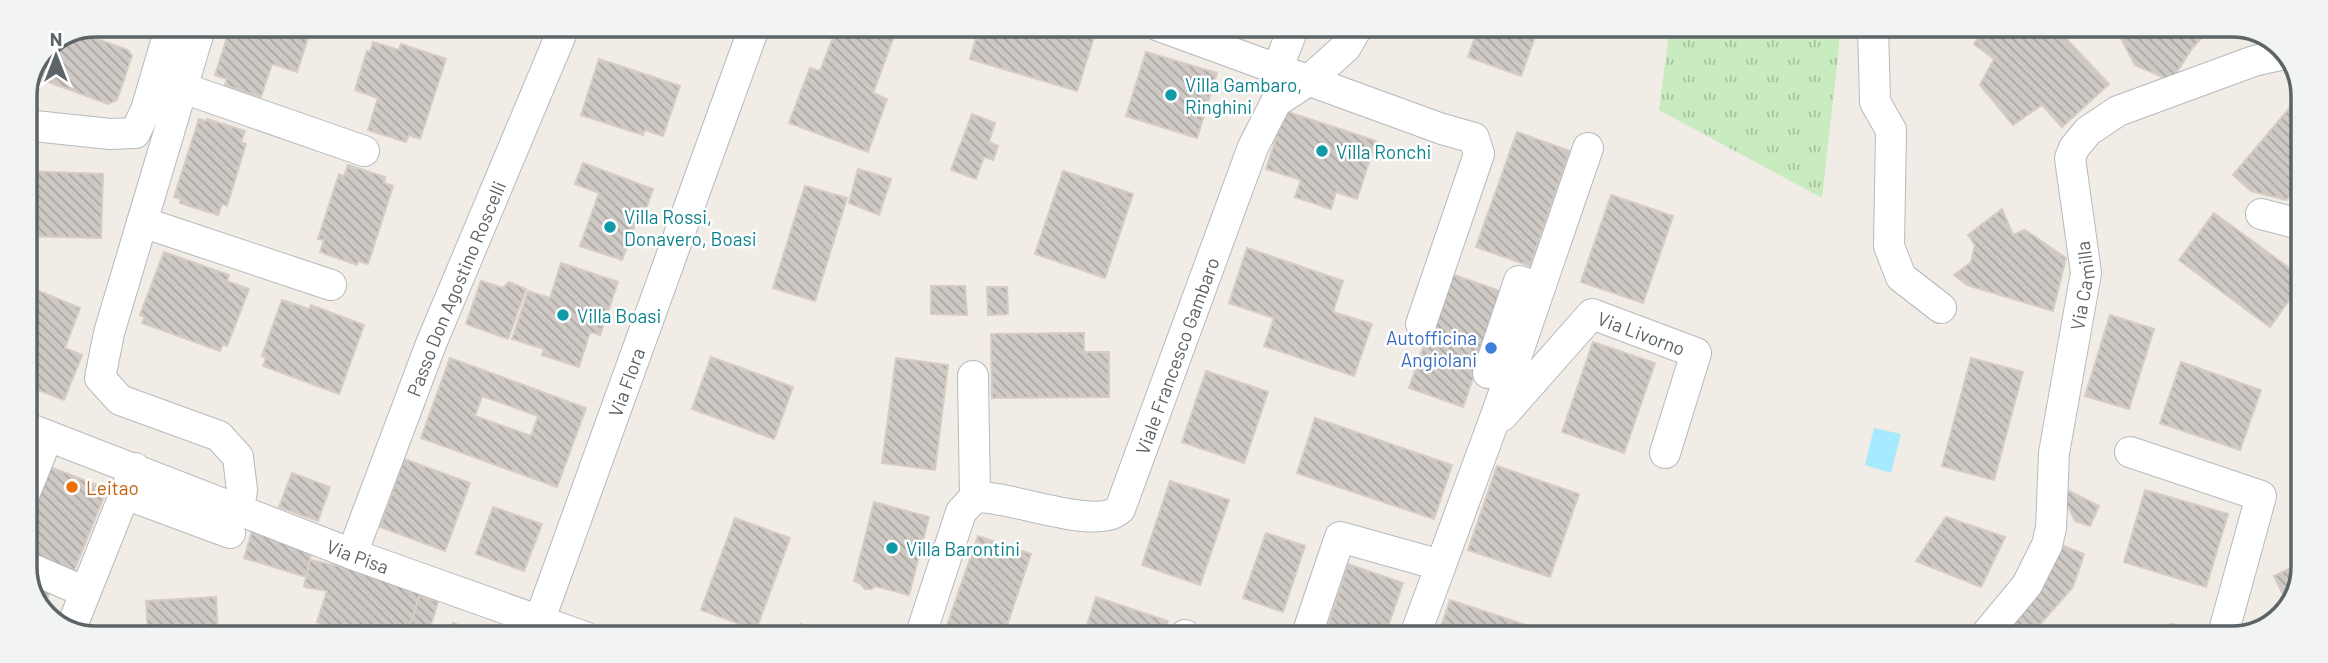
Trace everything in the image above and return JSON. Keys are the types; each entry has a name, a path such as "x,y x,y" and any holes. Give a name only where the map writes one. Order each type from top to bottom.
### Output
{"street":[{"path":"37,126 110,134 135,133 146,110 167,37"},
{"path":"198,37 109,333 100,378 120,400 219,436 238,457 242,490 235,521"},
{"name":"Passo Don Agostino Roscelli","path":"352,554 432,344 560,37"},
{"name":"Via Flora","path":"541,619 751,37"},
{"path":"1188,37 1442,129 1474,138 1479,154 1421,324"},
{"path":"1277,70 1290,37"},
{"name":"Viale Francesco Gambaro","path":"975,497 989,496 1049,510 1098,517 1114,515 1120,509 1253,147 1276,102 1308,81 1346,47 1352,37"},
{"path":"1873,37 1875,102 1891,130 1889,246 1901,277 1941,308"},
{"name":"Via Camilla","path":"1993,626 2027,585 2047,545 2053,508 2054,453 2086,273 2070,158 2074,148 2088,131 2118,111 2254,61 2275,56"},
{"path":"183,88 364,151"},
{"name":"Via Livorno","path":"1418,626 1492,427 1588,148"},
{"path":"2261,214 2291,222"},
{"path":"142,222 331,285"},
{"path":"1488,373 1519,281 1540,288"},
{"name":"Via Livorno","path":"1492,427 1592,314 1696,353 1665,453"},
{"path":"924,626 961,512 975,497 973,376"},
{"name":"Via Pisa","path":"37,433 130,481 235,521 352,554 558,626"},
{"path":"2130,452 2261,496 2225,626"},
{"path":"74,621 130,481"},
{"path":"1310,626 1340,537 1440,565"},
{"path":"37,571 85,592"}],"green space":[{"path":"1669,37 1839,37 1822,198 1659,110"}],"water":[{"path":"1874,428 1901,434 1891,473 1865,465"}],"building":[{"path":"93,37 128,50 132,56 117,100 108,104 39,81 41,73 54,54 73,41 84,38"},
{"path":"227,37 308,37 297,72 272,64 261,97 225,85 227,79 215,75"},
{"path":"833,37 894,37 873,93 887,99 868,152 789,123 810,68 820,71"},
{"path":"976,37 1094,37 1077,91 970,59"},
{"path":"1475,37 1535,37 1521,76 1468,57"},
{"path":"1978,37 2064,37 2109,84 2062,127 2042,105 2013,125 1980,85 1994,59 1974,44"},
{"path":"2120,37 2202,37 2171,81 2135,65"},
{"path":"373,42 399,50 401,44 446,59 420,139 409,135 406,142 368,130 378,98 355,90 367,51 370,52"},
{"name":"Villa Gambaro, Ringhini","path":"1146,52 1217,73 1197,138 1126,116"},
{"path":"599,59 680,86 663,136 645,130 643,135 581,115"},
{"path":"2291,106 2291,195 2286,200 2251,191 2233,175"},
{"name":"Villa Ronchi","path":"1285,111 1376,141 1357,199 1336,192 1331,209 1295,197 1301,180 1266,169"},
{"path":"972,114 995,123 989,142 998,146 993,160 984,157 976,179 951,170"},
{"path":"199,119 245,131 241,142 246,144 227,206 222,204 218,215 180,203 181,199 174,197"},
{"path":"1517,132 1570,151 1530,266 1476,247"},
{"name":"Villa Rossi, Donavero, Boasi","path":"583,163 653,189 646,209 641,208 622,260 580,246 599,193 575,184"},
{"path":"348,165 385,177 384,183 393,186 368,264 358,261 357,265 320,252 324,240 318,239 339,174 344,176"},
{"path":"858,169 891,179 879,215 849,203"},
{"path":"37,171 103,174 101,238 37,236"},
{"path":"1063,171 1133,194 1105,278 1035,254"},
{"path":"805,186 847,198 815,301 773,288"},
{"path":"1611,195 1673,216 1643,303 1581,282"},
{"path":"2002,209 2013,235 2025,230 2066,258 2053,311 1967,285 1954,275 1971,262 1975,245 1968,235"},
{"path":"2214,213 2291,269 2291,297 2270,327 2179,260"},
{"path":"1247,248 1343,281 1333,312 1372,324 1354,376 1264,346 1274,318 1229,303"},
{"path":"164,252 229,275 227,281 249,289 227,346 223,344 220,351 142,323 145,317 140,315"},
{"name":"Villa Boasi","path":"561,263 618,282 600,335 590,332 579,367 542,355 544,349 512,339 528,291 550,298"},
{"path":"1449,273 1503,292 1463,407 1409,388"},
{"path":"481,281 503,288 509,282 526,289 508,339 466,324"},
{"path":"931,286 965,286 967,315 931,314"},
{"path":"987,287 1007,287 1008,314 988,315"},
{"path":"37,290 80,308 65,348 82,355 64,400 37,390"},
{"path":"282,300 309,309 311,305 364,325 339,394 263,366 266,358 262,356"},
{"path":"2110,315 2154,329 2129,409 2085,396"},
{"path":"1084,333 1084,352 1109,352 1109,397 992,398 991,334"},
{"path":"1593,342 1655,363 1624,453 1562,432"},
{"path":"711,357 793,387 774,439 692,409"},
{"path":"450,358 586,408 557,487 421,438","holes":["482,396 538,416 531,436 475,416"]},
{"path":"896,358 948,365 935,470 882,463"},
{"path":"1971,358 2023,372 1994,480 1942,466"},
{"path":"2181,362 2261,390 2240,450 2160,423"},
{"path":"1206,371 1268,392 1244,463 1182,442"},
{"path":"1315,418 1452,465 1434,519 1297,473"},
{"path":"404,459 470,483 445,551 380,527"},
{"path":"45,465 107,489 74,571 37,557 37,486"},
{"path":"1497,466 1579,494 1550,577 1468,550"},
{"path":"292,473 330,487 318,521 279,507"},
{"path":"1170,481 1229,500 1200,585 1142,565"},
{"path":"2061,487 2099,506 2090,526 2075,521 2069,508 2061,503"},
{"path":"2145,490 2228,514 2206,587 2124,562"},
{"name":"Villa Barontini","path":"874,502 929,517 909,595 875,586 865,589 854,581"},
{"path":"493,507 542,524 524,571 476,554"},
{"path":"1946,517 2005,537 1981,587 1916,561"},
{"path":"735,518 790,538 757,626 745,626 701,610"},
{"path":"252,531 311,554 306,577 244,558"},
{"path":"1266,533 1305,546 1283,612 1243,598"},
{"path":"978,536 1031,554 1007,626 947,626"},
{"path":"2056,543 2084,554 2073,587 2039,626 1997,626"},
{"path":"310,560 380,575 422,588 410,626 330,626 317,622 327,591 304,587"},
{"path":"1348,564 1403,583 1388,626 1328,626"},
{"path":"2291,568 2284,596 2274,576"},
{"path":"40,584 51,589 47,599"},
{"path":"420,595 438,602 431,626 410,625"},
{"path":"216,597 217,626 147,626 146,601"},
{"path":"1096,597 1168,621 1166,626 1087,626"},
{"path":"1450,600 1529,626 1441,626"}],"place":[{"name":"Villa Gambaro, Ringhini","path":"1171,95"},
{"name":"Villa Ronchi","path":"1322,151"},
{"name":"Villa Rossi, Donavero, Boasi","path":"610,227"},
{"name":"Villa Boasi","path":"563,315"},
{"name":"Autofficina Angiolani","path":"1491,348"},
{"name":"Leitao","path":"72,487"},
{"name":"Villa Barontini","path":"892,548"}]}
